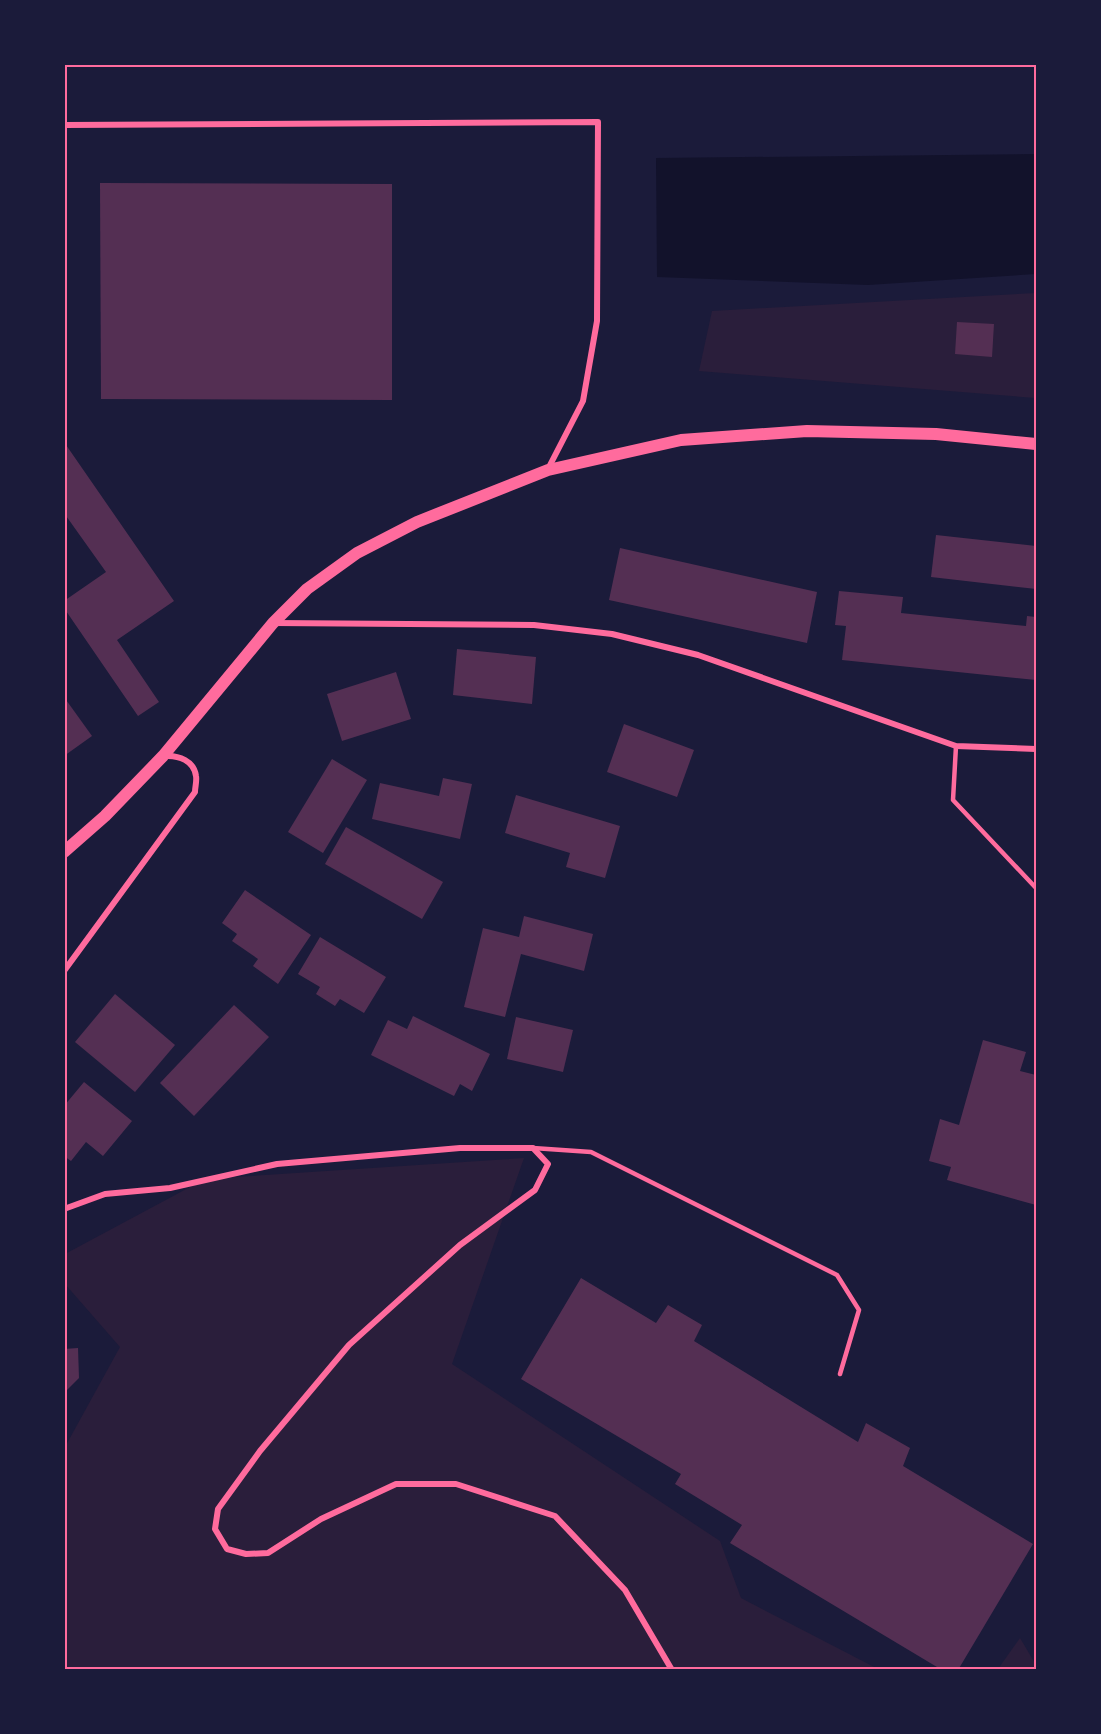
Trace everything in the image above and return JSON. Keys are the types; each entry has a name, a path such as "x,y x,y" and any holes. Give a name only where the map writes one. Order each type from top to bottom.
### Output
{"main road":[{"path":"64,852 105,816 163,756 273,624 307,589 357,553 417,522 548,470 681,440 807,431 936,434 1036,444"}],"street":[{"path":"64,125 598,122 597,321 583,401 548,470"},
{"path":"273,624 534,625 612,634 698,655 956,746 1036,749"},
{"path":"64,971 195,792 196,776 189,762 174,755 163,756"},
{"path":"64,1209 105,1194 170,1188 277,1164 459,1148 533,1148 548,1164 535,1190 460,1245 349,1345 245,1471 218,1509 215,1529 227,1549 246,1554 268,1553 321,1519 396,1484 456,1484 555,1516 626,1590 672,1670"}],"lane":[{"path":"956,746 953,800 1036,888"},
{"path":"533,1148 591,1152 837,1275 859,1310 840,1374"}],"shaded area":[{"path":"1036,154 1036,274 868,285 657,277 656,158"},
{"path":"1036,293 1036,398 699,371 712,311"},
{"path":"524,1158 452,1364 720,1541 741,1598 878,1669 65,1670 65,1447 120,1347 65,1284 65,1254 205,1179"},
{"path":"1020,1638 1036,1665 1036,1669 998,1669"}],"building":[{"path":"100,183 392,184 392,400 101,399"},
{"path":"957,322 994,324 992,357 955,354"},
{"path":"64,442 174,601 117,640 159,702 138,716 64,608 64,601 106,572 64,513"},
{"path":"936,535 1036,546 1036,589 931,577"},
{"path":"620,548 817,592 807,643 609,600"},
{"path":"839,591 903,597 901,613 1026,626 1027,616 1036,617 1036,680 842,660 846,626 835,625"},
{"path":"457,649 536,657 532,704 453,695"},
{"path":"396,672 411,719 342,741 327,694"},
{"path":"64,697 92,736 64,756"},
{"path":"624,724 694,750 677,797 607,772"},
{"path":"332,759 367,780 323,853 288,832"},
{"path":"443,778 472,784 460,839 372,819 380,783 439,796"},
{"path":"516,795 620,826 605,878 566,867 570,853 505,833"},
{"path":"346,827 443,882 422,919 325,864"},
{"path":"245,890 311,935 278,984 253,966 258,959 232,941 237,934 222,923"},
{"path":"524,916 593,934 584,971 521,954 505,1017 464,1007 483,928 519,937"},
{"path":"320,937 386,977 364,1013 340,999 335,1006 316,994 320,987 298,974"},
{"path":"115,994 175,1045 135,1092 75,1042"},
{"path":"234,1005 269,1037 194,1116 160,1083"},
{"path":"413,1016 490,1054 472,1091 460,1084 454,1096 371,1055 388,1020 407,1029"},
{"path":"516,1017 573,1030 563,1072 507,1059"},
{"path":"983,1040 1026,1052 1020,1071 1036,1075 1036,1205 947,1180 951,1167 929,1161 940,1119 959,1125"},
{"path":"84,1082 132,1121 103,1156 86,1142 71,1161 64,1156 64,1106"},
{"path":"581,1278 656,1323 668,1305 702,1325 694,1341 858,1442 866,1423 910,1448 903,1466 1033,1544 958,1670 942,1670 730,1543 742,1525 675,1484 681,1474 521,1379"},
{"path":"78,1348 79,1378 64,1393 64,1349"}]}
